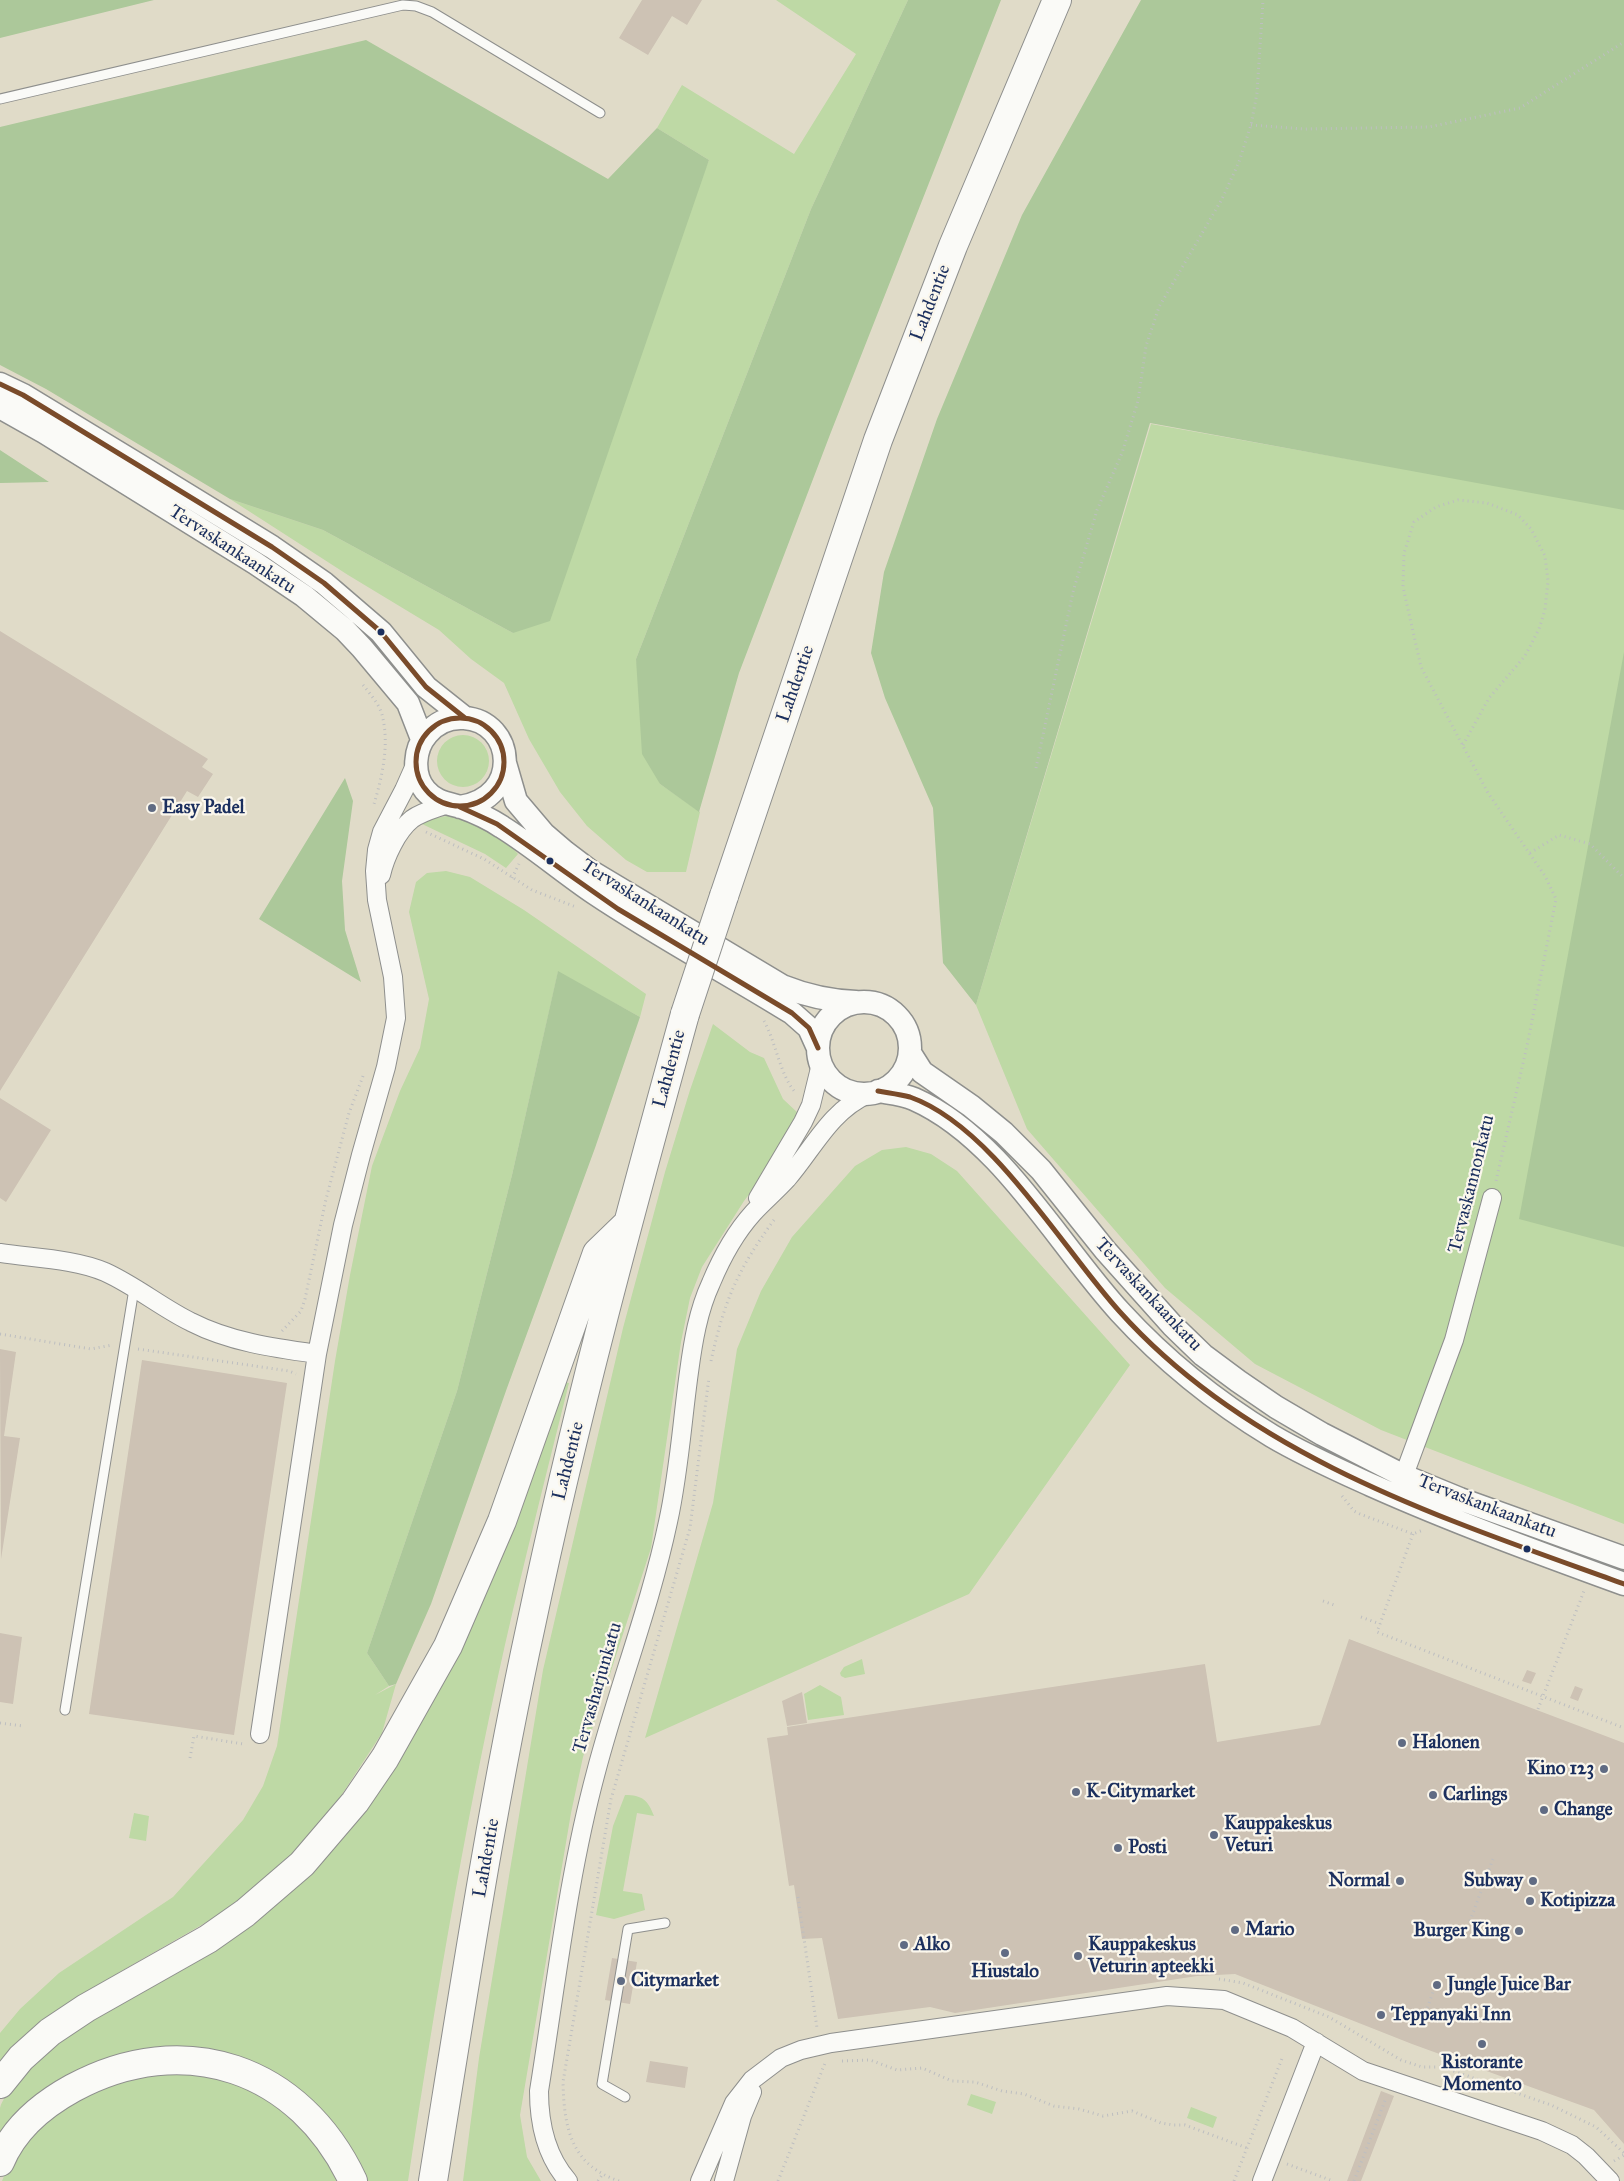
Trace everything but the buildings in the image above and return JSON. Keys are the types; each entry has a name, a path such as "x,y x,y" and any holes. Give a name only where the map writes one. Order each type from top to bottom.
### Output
{"highway":[{"name":"Lahdentie","path":"433,2181 464,1989 529,1635 562,1490 627,1224 685,1014 878,440 953,246 1057,0"},
{"path":"0,2084 21,2058 50,2032 86,2008 208,1939 245,1913 302,1864 355,1802 384,1758 448,1646 502,1521 597,1252 627,1224"},
{"path":"0,2162 12,2140 37,2111 92,2078 126,2066 151,2060 188,2060 207,2062 253,2076 287,2097 313,2120 344,2162 354,2181"}],"street":[{"name":"Tervaskankaankatu","path":"0,384 59,416 182,504 255,563 304,596 345,630 408,703 422,739"},
{"name":"Tervaskankaankatu","path":"0,407 182,504 272,547 324,583 380,632 426,687 465,718"},
{"path":"377,900 382,872 399,835 410,820 422,813 453,806 472,806 492,794 504,774 503,750 498,738 489,728 478,721 465,718 441,722 422,739 417,750 418,776 424,789 433,798 453,806"},
{"name":"Tervaskankaankatu","path":"505,762 516,801 544,834 590,871 782,986 812,997 831,1001 856,1002"},
{"path":"260,1734 317,1354 344,1225 386,1067 396,1018 393,977 377,900 375,871 379,841 416,763"},
{"name":"Tervaskankaankatu","path":"453,806 496,823 595,894 792,1013 809,1028 819,1056"},
{"path":"856,1002 872,1002 887,1007 900,1017 908,1030 911,1046 910,1054 909,1062 902,1076 888,1088 873,1093 857,1094 842,1089 829,1079 819,1056 821,1032 829,1018 841,1008 856,1002"},
{"name":"Tervaskankaankatu","path":"910,1054 922,1072 971,1106 1004,1133 1041,1170 1105,1250 1172,1326 1204,1355 1276,1407 1322,1434 1400,1486 1482,1532 1624,1584"},
{"name":"Tervasharjunkatu","path":"751,1215 762,1191 811,1105 819,1056"},
{"name":"Tervaskankaankatu","path":"873,1093 912,1098 930,1107 987,1150 1011,1177 1119,1312 1157,1350 1215,1398 1274,1437 1312,1457 1400,1486 1460,1499 1624,1558"},
{"name":"Tervasharjunkatu","path":"568,2181 552,2158 546,2143 540,2116 539,2092 584,1820 596,1772 657,1567 668,1522 677,1469 693,1344 700,1312 710,1284 722,1260 751,1215 787,1179 833,1119 848,1105 873,1093"},
{"name":"Tervaskannonkatu","path":"1400,1486 1454,1340 1492,1198"},
{"path":"0,1253 82,1265 104,1272 190,1322 224,1336 270,1347 317,1354"},
{"path":"700,2181 734,2103 752,2080 781,2058 801,2050 831,2043 1167,1996 1224,2000 1278,2022 1316,2042 1363,2071 1542,2131 1572,2145 1586,2156 1610,2181"},
{"path":"1262,2181 1316,2042"},
{"path":"724,2181 748,2098 768,2069"}],"lane":[{"path":"0,99 403,5 416,6 432,12 600,113"},
{"path":"65,1710 134,1288"},
{"path":"625,2097 602,2084 628,1929 665,1923"}],"path":[{"path":"1036,768 1073,592 1097,510 1122,454 1138,401 1146,346 1159,307 1222,199 1239,162 1251,125 1257,93 1263,0"},
{"path":"1251,125 1304,129 1429,127 1520,108 1624,42"},
{"name":"Tervaskannonkatu","path":"1463,745 1489,698 1525,656 1539,629 1545,610 1548,581 1545,556 1531,529 1518,515 1487,503 1458,500 1436,507 1414,522 1404,553 1403,587 1421,667 1488,792 1545,876 1556,899 1527,1046 1492,1198"},
{"path":"361,682 377,703 383,718 384,758 372,811"},
{"path":"421,829 484,859 512,878 552,900 577,908"},
{"path":"1530,853 1558,835 1574,839 1590,844 1624,878"},
{"path":"512,878 521,861"},
{"path":"760,1016 770,1032 786,1075 797,1094"},
{"path":"280,1336 283,1330 301,1311 305,1299 326,1199 356,1092 366,1068"},
{"path":"710,1363 728,1297 742,1267 778,1215"},
{"path":"0,1334 91,1349 109,1345"},
{"path":"134,1348 289,1371 296,1373 299,1378"},
{"path":"620,2181 602,2175 581,2156 569,2134 563,2107 563,2082 611,1799 690,1528 709,1373"},
{"path":"1340,1493 1349,1502 1354,1511 1407,1532"},
{"path":"1413,1534 1377,1632 1624,1728"},
{"path":"1538,1710 1584,1590"},
{"path":"1323,1602 1334,1605"},
{"path":"1361,1617 1380,1624"},
{"path":"0,1723 23,1726"},
{"path":"190,1758 194,1736 243,1744 245,1732 260,1734"},
{"path":"1470,1921 1493,1859"},
{"path":"798,1896 817,2028 823,2029"},
{"path":"1216,1980 1225,1979 1243,1983 1329,2017 1401,2060 1422,2068 1442,2067 1551,2105 1596,2127 1624,2153"},
{"path":"1424,2017 1437,1981"},
{"path":"778,2181 828,2056"},
{"path":"1234,2181 1283,2056"},
{"path":"836,2059 845,2062 870,2060 897,2070 922,2068 952,2080 975,2082 1002,2091 1024,2094 1054,2106 1080,2109 1103,2116 1132,2111 1173,2126 1186,2124 1247,2148"},
{"path":"1354,2181 1389,2092"},
{"path":"1286,2163 1333,2181"},
{"path":"598,2181 602,2175"}],"green space":[{"path":"0,0 154,0 0,38"},
{"path":"776,0 908,0 811,209 636,659 660,784 700,812 686,872 647,872 626,860 587,826 560,792 529,739 504,683 471,659 439,630 348,575 230,499 323,530 513,633 709,160 657,128 682,85 794,154 856,54"},
{"path":"908,0 1001,0 831,432 739,673 699,812 660,784 642,754 636,659 811,209"},
{"path":"1141,0 1624,0 1624,510 1150,423 976,1005 943,963 933,808 885,698 871,653 884,572 937,419 1022,215"},
{"path":"366,40 608,179 657,128 709,160 550,621 513,633 323,530 230,499 46,389 0,365 0,127"},
{"path":"1151,424 1624,508 1624,1524 1381,1430 1255,1364 1165,1288 1027,1129 976,1005"},
{"path":"0,450 3,452 49,482 0,483"},
{"path":"1624,652 1624,1247 1519,1219"},
{"path":"458,735 468,735 482,742 489,756 489,766 482,780 468,787 458,787 448,783 441,776 437,766 437,756 441,746 448,739"},
{"path":"345,778 353,801 342,881 345,930 361,982 259,919"},
{"path":"451,815 488,828 518,854 506,868 485,854 422,824 432,819"},
{"path":"446,871 470,877 524,910 646,994 640,1017 558,972 512,1175 457,1391 367,1653 389,1686 375,1695 396,1684 382,1733 320,1828 282,1867 224,1912 118,1973 63,2011 0,2068 0,2033 20,2009 59,1973 173,1897 243,1820 263,1786 277,1746 335,1361 372,1166 400,1091 420,1048 429,999 409,912 416,882 427,873"},
{"path":"558,971 640,1017 595,1148 507,1388 431,1604 396,1684 389,1686 367,1653 457,1391 512,1175"},
{"path":"713,1024 750,1052 764,1058 783,1099 798,1113 775,1160 744,1201 702,1267 690,1298 681,1342 651,1548 583,1757 571,1813 520,2115 527,2157 541,2181 463,2181 479,2058 543,1670 623,1328 665,1172 690,1090"},
{"path":"906,1147 931,1154 957,1171 1130,1365 969,1594 645,1738 713,1503 737,1349 761,1291 792,1237 855,1166 882,1150"},
{"path":"564,1382 569,1383 513,1610 468,1823 442,1966 408,2181 367,2181 345,2142 327,2118 168,2048 0,2139 0,2108 3,2101 24,2074 55,2044 346,1832"},
{"path":"862,1659 865,1674 845,1678 841,1676 840,1673 844,1667"},
{"path":"820,1685 841,1697 844,1715 808,1720 804,1694"},
{"path":"625,1795 640,1797 647,1802 654,1816 637,1813 623,1891 642,1894 645,1910 614,1919 596,1915 613,1826"},
{"path":"134,1813 149,1816 146,1841 129,1838"},
{"path":"182,2072 219,2077 275,2101 318,2143 339,2181 2,2181 10,2162 24,2139 79,2096 147,2074"},
{"path":"971,2094 996,2102 992,2114 967,2105"},
{"path":"1191,2107 1217,2117 1213,2128 1187,2118"}],"transit line":[{"path":"0,384 23,395 272,547 324,583 381,632 426,687 465,718"},
{"path":"460,718 477,721 491,731 501,745 504,762 501,779 491,793 477,803 460,806 443,803 429,793 419,779 416,762 419,745 429,731 443,721 460,718"},
{"path":"460,807 497,824 618,909 792,1013 809,1028 818,1048"},
{"path":"878,1091 910,1097 940,1112 969,1134 1024,1191 1120,1312 1172,1363 1229,1407 1290,1445 1354,1478 1420,1508 1488,1535 1624,1584"}],"place":[{"name":"Easy Padel","path":"152,808"},
{"name":"Halonen","path":"1402,1743"},
{"name":"Kino 123","path":"1604,1769"},
{"name":"K-Citymarket","path":"1076,1792"},
{"name":"Carlings","path":"1433,1795"},
{"name":"Change","path":"1544,1810"},
{"name":"Kauppakeskus Veturi","path":"1214,1835"},
{"name":"Posti","path":"1118,1848"},
{"name":"Normal","path":"1400,1881"},
{"name":"Subway","path":"1533,1881"},
{"name":"Kotipizza","path":"1530,1901"},
{"name":"Mario","path":"1235,1930"},
{"name":"Burger King","path":"1519,1931"},
{"name":"Alko","path":"904,1945"},
{"name":"Hiustalo","path":"1005,1953"},
{"name":"Kauppakeskus Veturin apteekki","path":"1078,1956"},
{"name":"Citymarket","path":"621,1981"},
{"name":"Jungle Juice Bar","path":"1437,1985"},
{"name":"Teppanyaki Inn","path":"1381,2015"},
{"name":"Ristorante Momento","path":"1482,2044"}]}
